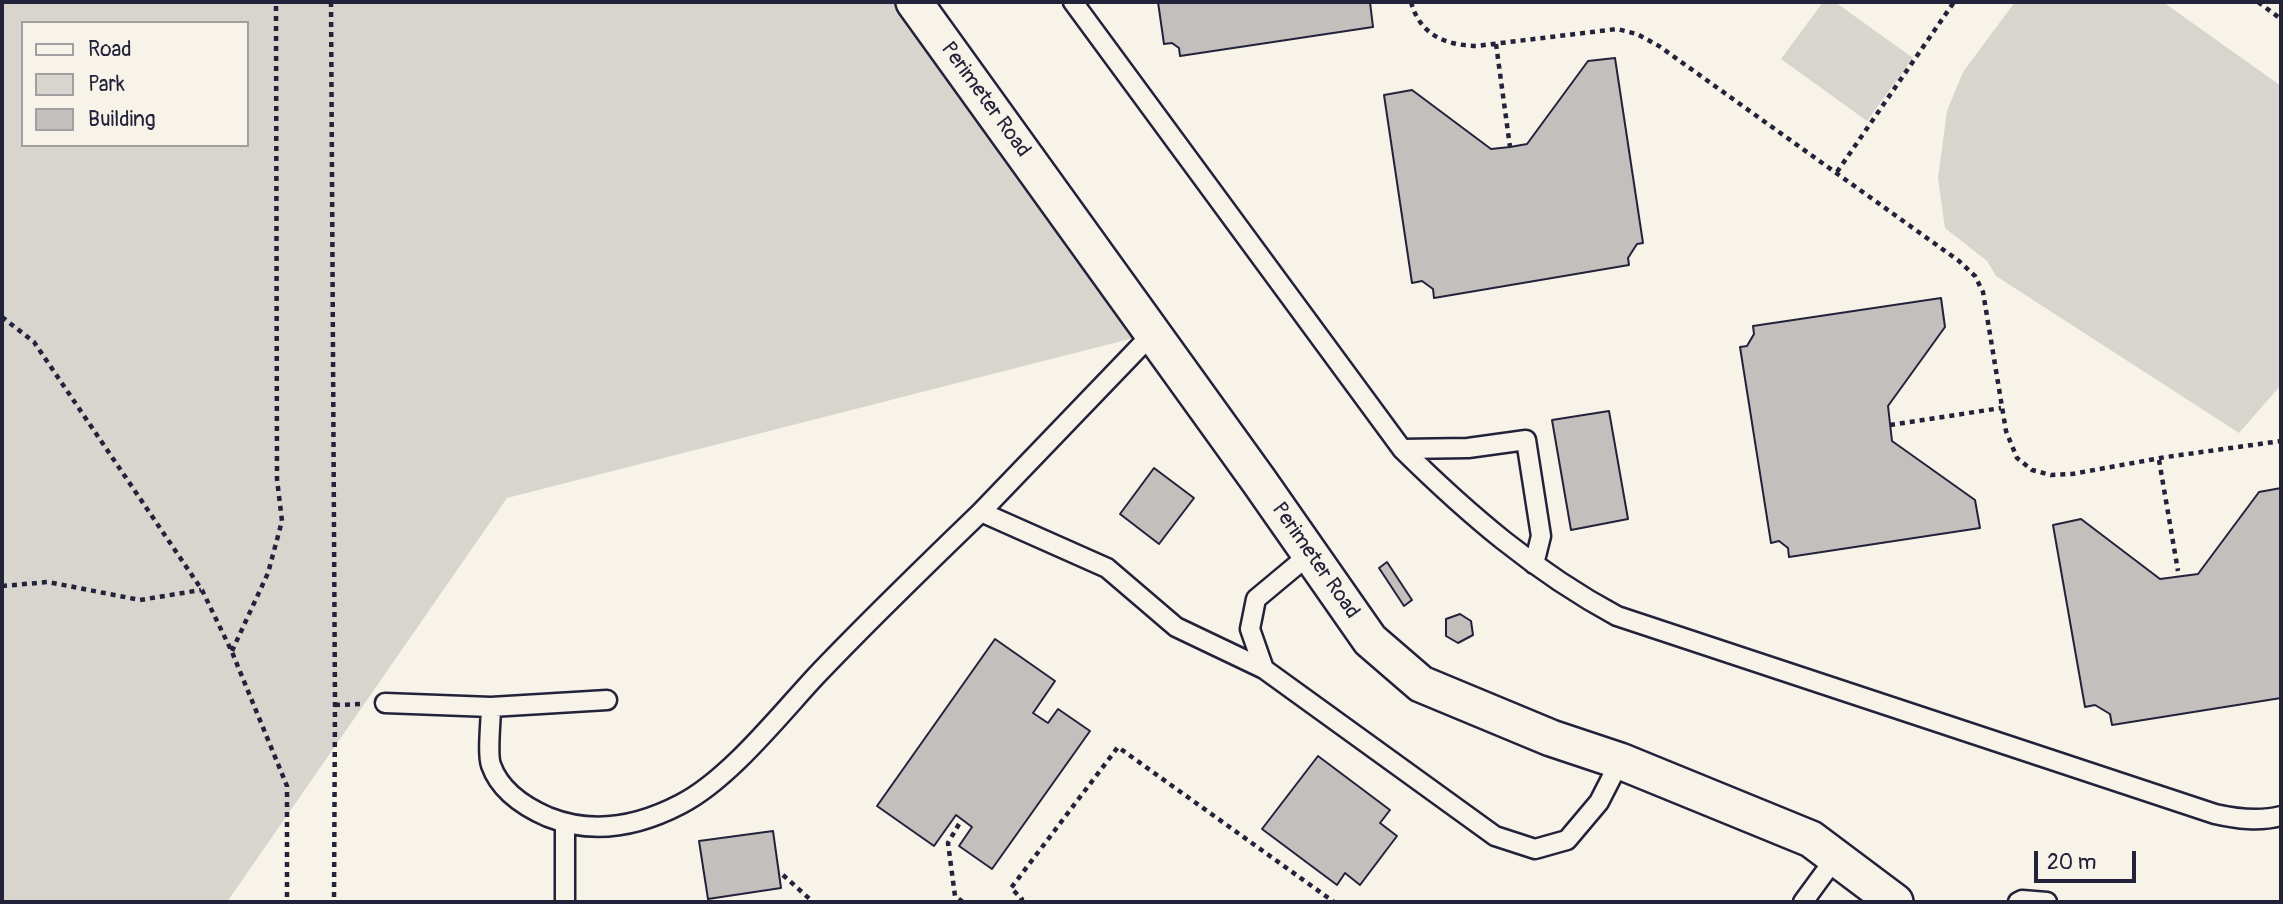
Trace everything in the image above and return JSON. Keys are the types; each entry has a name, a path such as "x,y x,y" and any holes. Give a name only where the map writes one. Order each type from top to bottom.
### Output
{"street":[{"name":"Perimeter Road","path":"915,2 1370,640 1421,684 1551,738 1620,761 1811,839 1895,902"}],"lane":[{"path":"1073,2 1402,449 1460,506 1576,594 1606,611 1655,629 2215,814 2242,820 2281,816"},
{"path":"491,706 491,764 505,788 528,808 565,824 603,828 640,822 683,803 719,778 864,625 981,512 1153,333"},
{"path":"1402,449 1468,448 1527,440 1541,536 1534,564"},
{"path":"981,512 1107,568 1176,626 1264,669 1495,835 1535,849 1567,840 1599,802 1620,761"},
{"path":"1264,669 1250,629 1256,599 1310,554"},
{"path":"385,703 491,706 607,700"},
{"path":"565,824 565,902"},
{"path":"1802,902 1836,858"},
{"path":"2018,902 2048,902"}],"path":[{"path":"232,652 268,573 282,521 277,480 275,2"},
{"path":"331,2 334,902"},
{"path":"1411,2 1422,24 1437,38 1454,45 1496,44 1617,29 1637,34 1659,46 1959,261 1975,276 1983,292 2006,431 2017,457 2032,470 2051,475 2072,474 2281,441"},
{"path":"1837,173 1954,2"},
{"path":"2258,2 2281,19"},
{"path":"1496,44 1510,146"},
{"path":"2,317 34,342 201,590 232,652 287,786 287,902"},
{"path":"1890,425 2001,408"},
{"path":"2159,460 2178,571"},
{"path":"2,586 48,582 141,600 201,590"},
{"path":"1020,902 1022,899 1011,888 1118,747 1334,902"},
{"path":"959,824 948,843 955,896 963,902"},
{"path":"783,875 813,902"}],"green space":[{"path":"2,2 914,2 1153,333 507,498 227,902 2,902"},
{"path":"1823,2 1835,2 1913,58 1867,121 1781,59"},
{"path":"2015,2 2163,2 2281,86 2281,385 2239,433 1996,276 1987,261 1945,228 1938,178 1947,111 1963,72"}],"building":[{"path":"1158,2 1370,2 1373,27 1180,56 1179,48 1172,43 1164,44"},
{"path":"1615,58 1643,243 1637,244 1628,258 1629,265 1434,298 1433,289 1422,281 1412,283 1384,95 1412,90 1491,149 1510,147 1527,144 1588,61"},
{"path":"1941,298 1945,327 1888,406 1892,441 1975,500 1980,528 1789,557 1788,548 1779,541 1771,543 1740,347 1747,346 1754,334 1753,326"},
{"path":"1609,411 1628,519 1571,530 1552,420"},
{"path":"1154,468 1194,498 1159,544 1120,514"},
{"path":"2281,488 2281,698 2112,725 2110,714 2095,705 2085,707 2053,525 2081,519 2160,579 2198,574 2259,492"},
{"path":"1387,562 1412,600 1404,606 1379,568"},
{"path":"1460,614 1471,621 1473,635 1458,643 1446,636 1446,619"},
{"path":"995,639 1055,681 1033,713 1048,723 1058,709 1090,731 992,869 959,846 972,827 956,815 934,846 877,806"},
{"path":"1318,756 1390,810 1380,823 1397,836 1360,885 1345,873 1337,885 1262,829"},
{"path":"773,831 781,888 708,899 699,841"}]}
